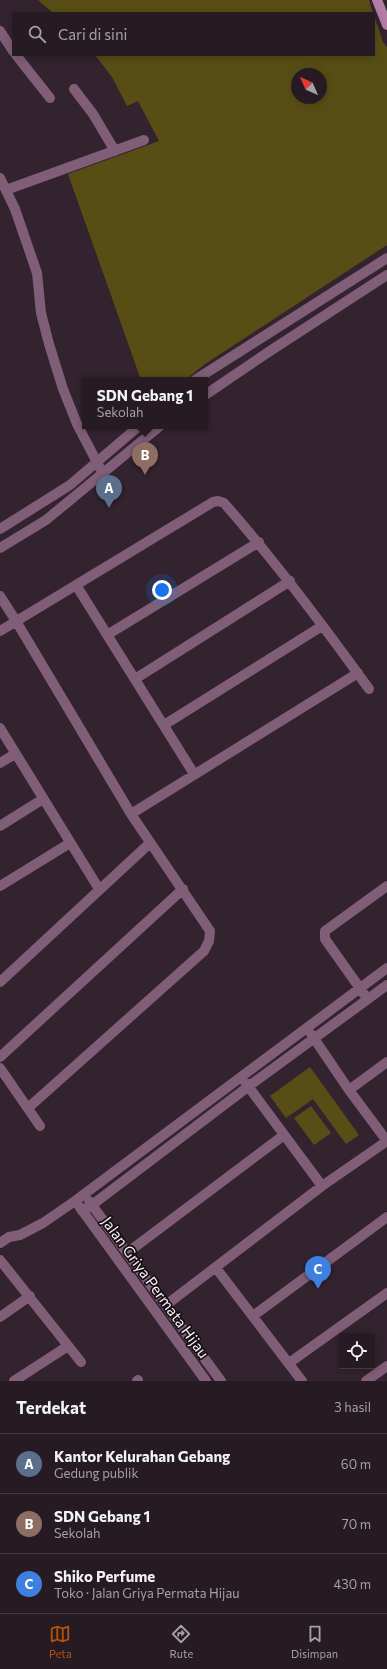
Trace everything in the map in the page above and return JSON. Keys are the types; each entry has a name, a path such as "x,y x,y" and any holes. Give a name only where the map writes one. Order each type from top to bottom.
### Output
{"main road":[{"path":"377,0 387,25"}],"street":[{"path":"0,31 9,46"},
{"path":"17,56 50,98"},
{"path":"74,89 93,114 115,150"},
{"path":"6,190 144,140"},
{"path":"0,178 16,209 37,273 42,312 49,344 63,389 77,424 102,472"},
{"path":"200,377 387,258"},
{"path":"208,393 387,275"},
{"path":"261,338 270,351"},
{"path":"0,529 70,485 136,429"},
{"path":"0,548 46,520 102,472 156,429"},
{"path":"0,631 213,502 218,501 224,503 259,542 369,689"},
{"path":"107,635 259,542"},
{"path":"135,679 290,582"},
{"path":"76,585 194,774"},
{"path":"0,596 131,814 210,931 209,941 204,951 28,1108"},
{"path":"164,725 322,626"},
{"path":"131,814 358,673"},
{"path":"0,728 99,889"},
{"path":"0,763 15,754"},
{"path":"0,826 43,799"},
{"path":"0,886 70,843"},
{"path":"0,982 150,843"},
{"path":"368,998 324,940 324,935 325,931 387,886"},
{"path":"0,1058 182,889"},
{"path":"0,1243 10,1237 20,1236 75,1202 387,968"},
{"name":"Jalan Griya Permata Hijau","path":"82,1211 387,985"},
{"name":"Jalan Griya Permata Hijau","path":"166,1305 322,1186 387,1141 349,1090 307,1028"},
{"path":"349,1090 387,1062"},
{"path":"0,1068 40,1126"},
{"path":"241,1078 249,1086 322,1186"},
{"name":"Jalan Griya Permata Hijau","path":"127,1253 284,1135"},
{"name":"Jalan Griya Permata Hijau","path":"85,1194 221,1381"},
{"name":"Jalan Griya Permata Hijau","path":"75,1202 206,1381"},
{"path":"253,1316 387,1217"},
{"path":"0,1260 81,1362"},
{"path":"216,1268 302,1381"},
{"path":"288,1363 387,1292"},
{"path":"0,1317 30,1296"},
{"path":"14,1381 68,1346"},
{"path":"366,1381 387,1366"}],"shaded area":[{"path":"38,0 369,0 373,12 52,12"},
{"path":"375,18 383,42 387,47 387,245 205,364 189,377 140,377 68,174 159,141 138,101 127,106 112,77 96,56 375,56"},
{"path":"310,1067 359,1135 346,1144 313,1099 286,1118 270,1096"},
{"path":"311,1106 331,1133 314,1145 294,1118"}],"place":[{"name":"SDN Gebang 1","path":"145,475"},
{"name":"Kantor Kelurahan Gebang","path":"109,508"},
{"name":"Shiko Perfume","path":"318,1289"}]}
